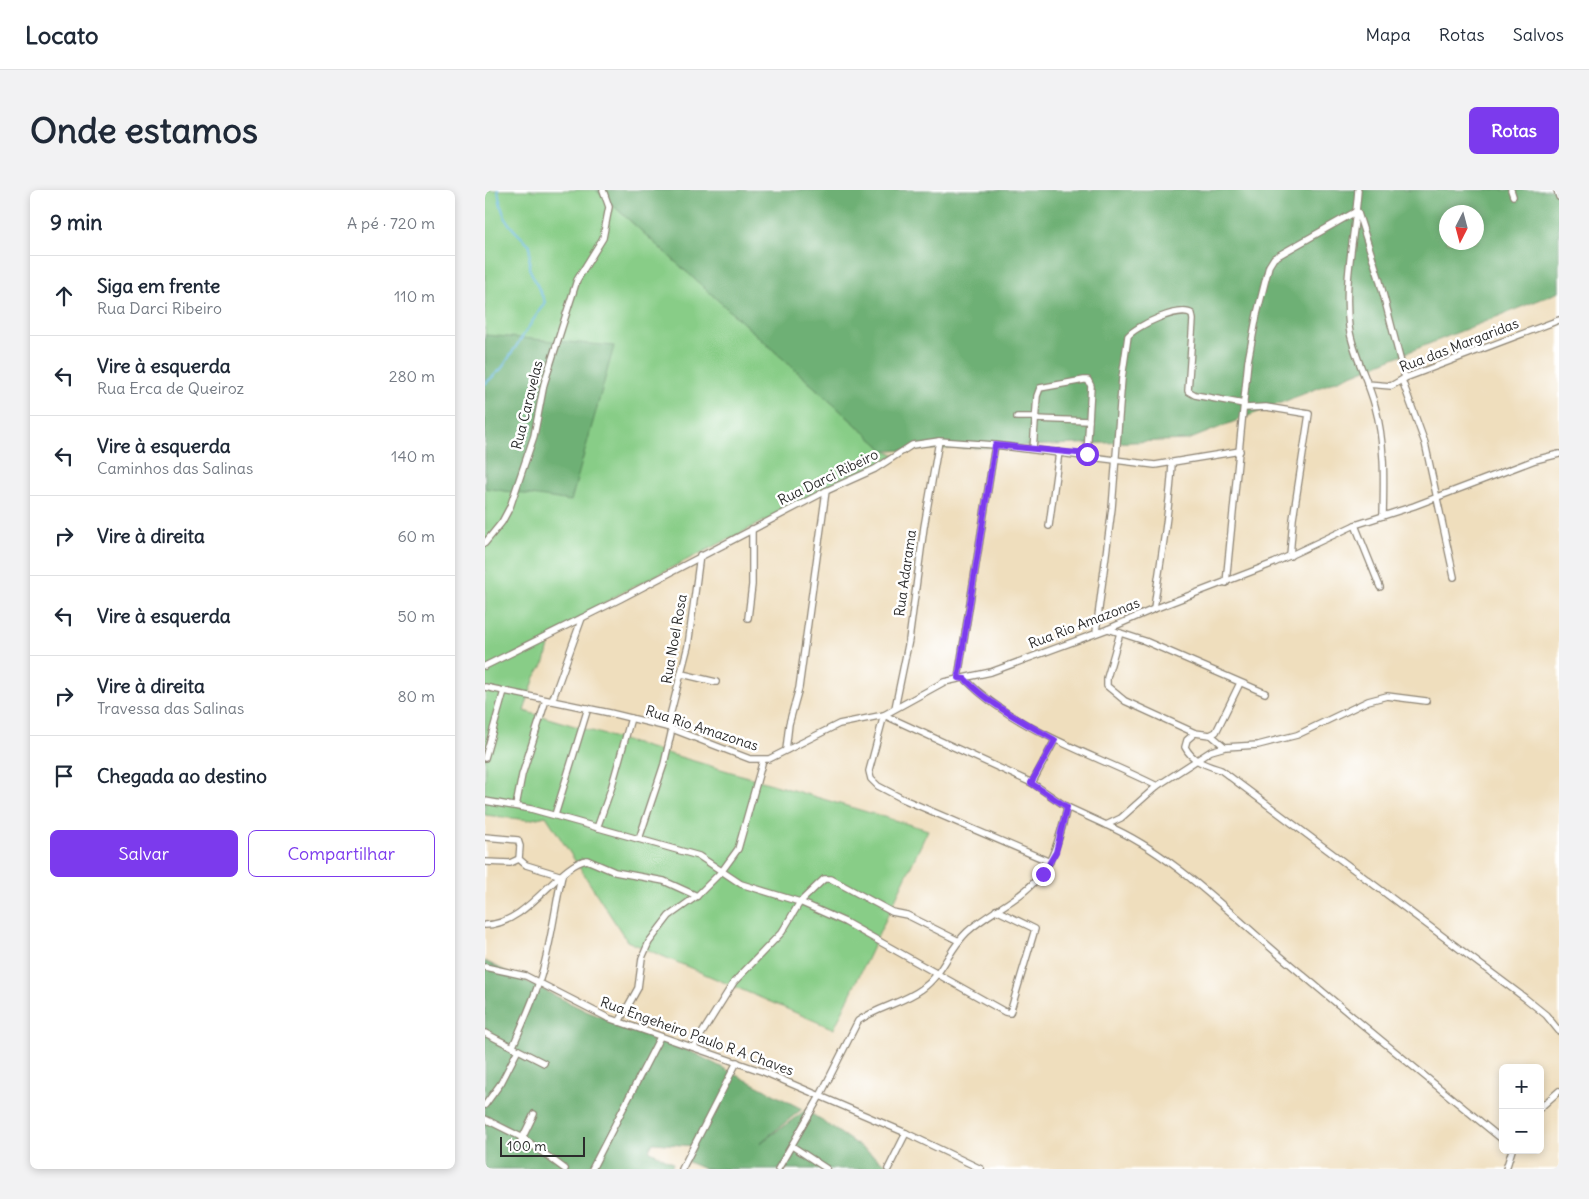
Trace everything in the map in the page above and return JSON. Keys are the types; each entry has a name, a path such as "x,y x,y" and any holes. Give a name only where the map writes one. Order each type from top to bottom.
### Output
{"street":[{"name":"Rua Caravelas","path":"485,544 502,522 510,507 534,436 544,384 577,280 599,246 607,227 609,207 603,190"},
{"path":"1358,190 1349,270 1348,314 1356,354 1375,404 1383,443 1383,516"},
{"path":"1557,190 1559,197"},
{"path":"1357,211 1379,278 1403,379 1423,437 1454,577"},
{"path":"1226,583 1248,361 1257,314 1271,261 1357,211"},
{"path":"1096,632 1112,508 1122,378 1128,336 1145,325 1178,311 1188,311 1192,314 1193,320 1188,391 1195,395 1244,406 1266,407 1309,414 1293,519 1290,556"},
{"name":"Rua das Margaridas","path":"1367,384 1391,386 1403,379 1559,320"},
{"path":"1033,449 1035,418 1040,388 1088,380 1091,386 1087,454"},
{"path":"1017,417 1089,421"},
{"name":"Rua Darci Ribeiro","path":"485,666 582,618 826,491 875,469 912,445 939,441 995,445 1087,454 1147,464 1172,463 1220,452 1240,451"},
{"name":"Rua Adarama","path":"895,708 909,640 924,527 939,441"},
{"path":"995,445 961,679 1000,708 1055,740 1157,786"},
{"path":"1049,526 1059,452"},
{"name":"Rua Rio Amazonas","path":"485,687 631,718 669,728 750,759 763,760 779,755 839,724 884,715 934,685 1000,669 1096,632 1108,630 1154,609 1226,583 1290,556 1355,525 1435,498 1535,460 1559,454"},
{"path":"1154,609 1161,550 1171,502 1172,463"},
{"path":"786,750 789,724 799,688 826,491"},
{"path":"1355,525 1380,587"},
{"path":"748,618 752,585 752,529"},
{"name":"Rua Noel Rosa","path":"639,839 666,756 669,728 688,646 700,555"},
{"path":"516,806 522,775 549,700 582,618"},
{"path":"1108,630 1169,651 1265,693"},
{"path":"1120,634 1107,678 1107,686 1125,701 1195,734 1211,734 1216,732 1240,683"},
{"path":"682,674 716,682"},
{"path":"485,758 503,691"},
{"path":"1106,824 1128,814 1157,786 1197,762 1211,751 1225,747 1258,745 1297,735 1368,701 1387,696 1426,702"},
{"path":"555,815 588,708"},
{"path":"1050,862 903,799 878,786 871,779 869,771 884,715 1031,783 1067,807 1143,843 1195,883 1362,1026 1499,1137"},
{"path":"597,828 611,789 631,718"},
{"path":"1195,734 1187,740 1185,747 1197,762 1221,770 1525,998 1557,1028"},
{"path":"1211,734 1225,747"},
{"path":"1031,783 1055,740"},
{"path":"619,1022 638,988 642,958 649,942 669,916 697,896 722,871 738,850 763,760"},
{"path":"485,800 555,815 699,856 741,884 800,902 845,922 1005,1012 1010,1013 1035,929 996,910"},
{"path":"778,1169 821,1096 858,1021 869,1014 910,996 939,974 959,941 978,922 1032,886 1056,852 1067,807"},
{"path":"485,837 518,840 520,846 519,859"},
{"path":"485,862 510,863 519,859"},
{"path":"519,859 526,865 562,876"},
{"path":"485,925 500,922 527,907 576,864 587,860 615,872 665,881 697,896"},
{"path":"485,1105 501,1083 516,1048 539,982 549,947 562,876"},
{"path":"694,1046 723,998 745,970 782,932 800,902 824,879 831,879 892,912 907,915 959,941"},
{"name":"Rua Engeheiro Paulo R A Chaves","path":"485,967 539,982 587,1010 694,1046 821,1096 906,1133 981,1169"},
{"path":"485,1033 544,1063"},
{"path":"591,1169 660,1036"},
{"path":"682,1169 737,1062"},
{"path":"1544,1104 1559,1091"},
{"path":"521,1141 534,1114"},
{"path":"485,1119 565,1169"},
{"path":"888,1169 906,1133"},
{"path":"792,1146 827,1169"},
{"path":"1506,1169 1511,1154"}],"green space":[{"path":"485,190 596,190 885,451 896,455 621,593 551,637 545,662 535,677 524,711 928,830 834,1029 627,941 546,816 528,820 485,815"},
{"path":"596,190 1559,190 1559,292 1188,440 885,451"},
{"path":"485,335 614,346 571,501 485,488"},
{"path":"485,961 586,1011 696,1054 802,1109 760,1143 806,1110 893,1169 705,1169 688,1162 695,1146 653,1143 649,1150 673,1163 671,1169 485,1169"}],"waterway":[{"path":"485,384 502,368 545,302 529,268 530,245 507,221 498,190"}],"route":[{"path":"1043,874 1056,852 1067,807 1057,798 1031,783 1055,740 1000,708 977,691 965,679 958,678 995,445 1087,454"}]}
